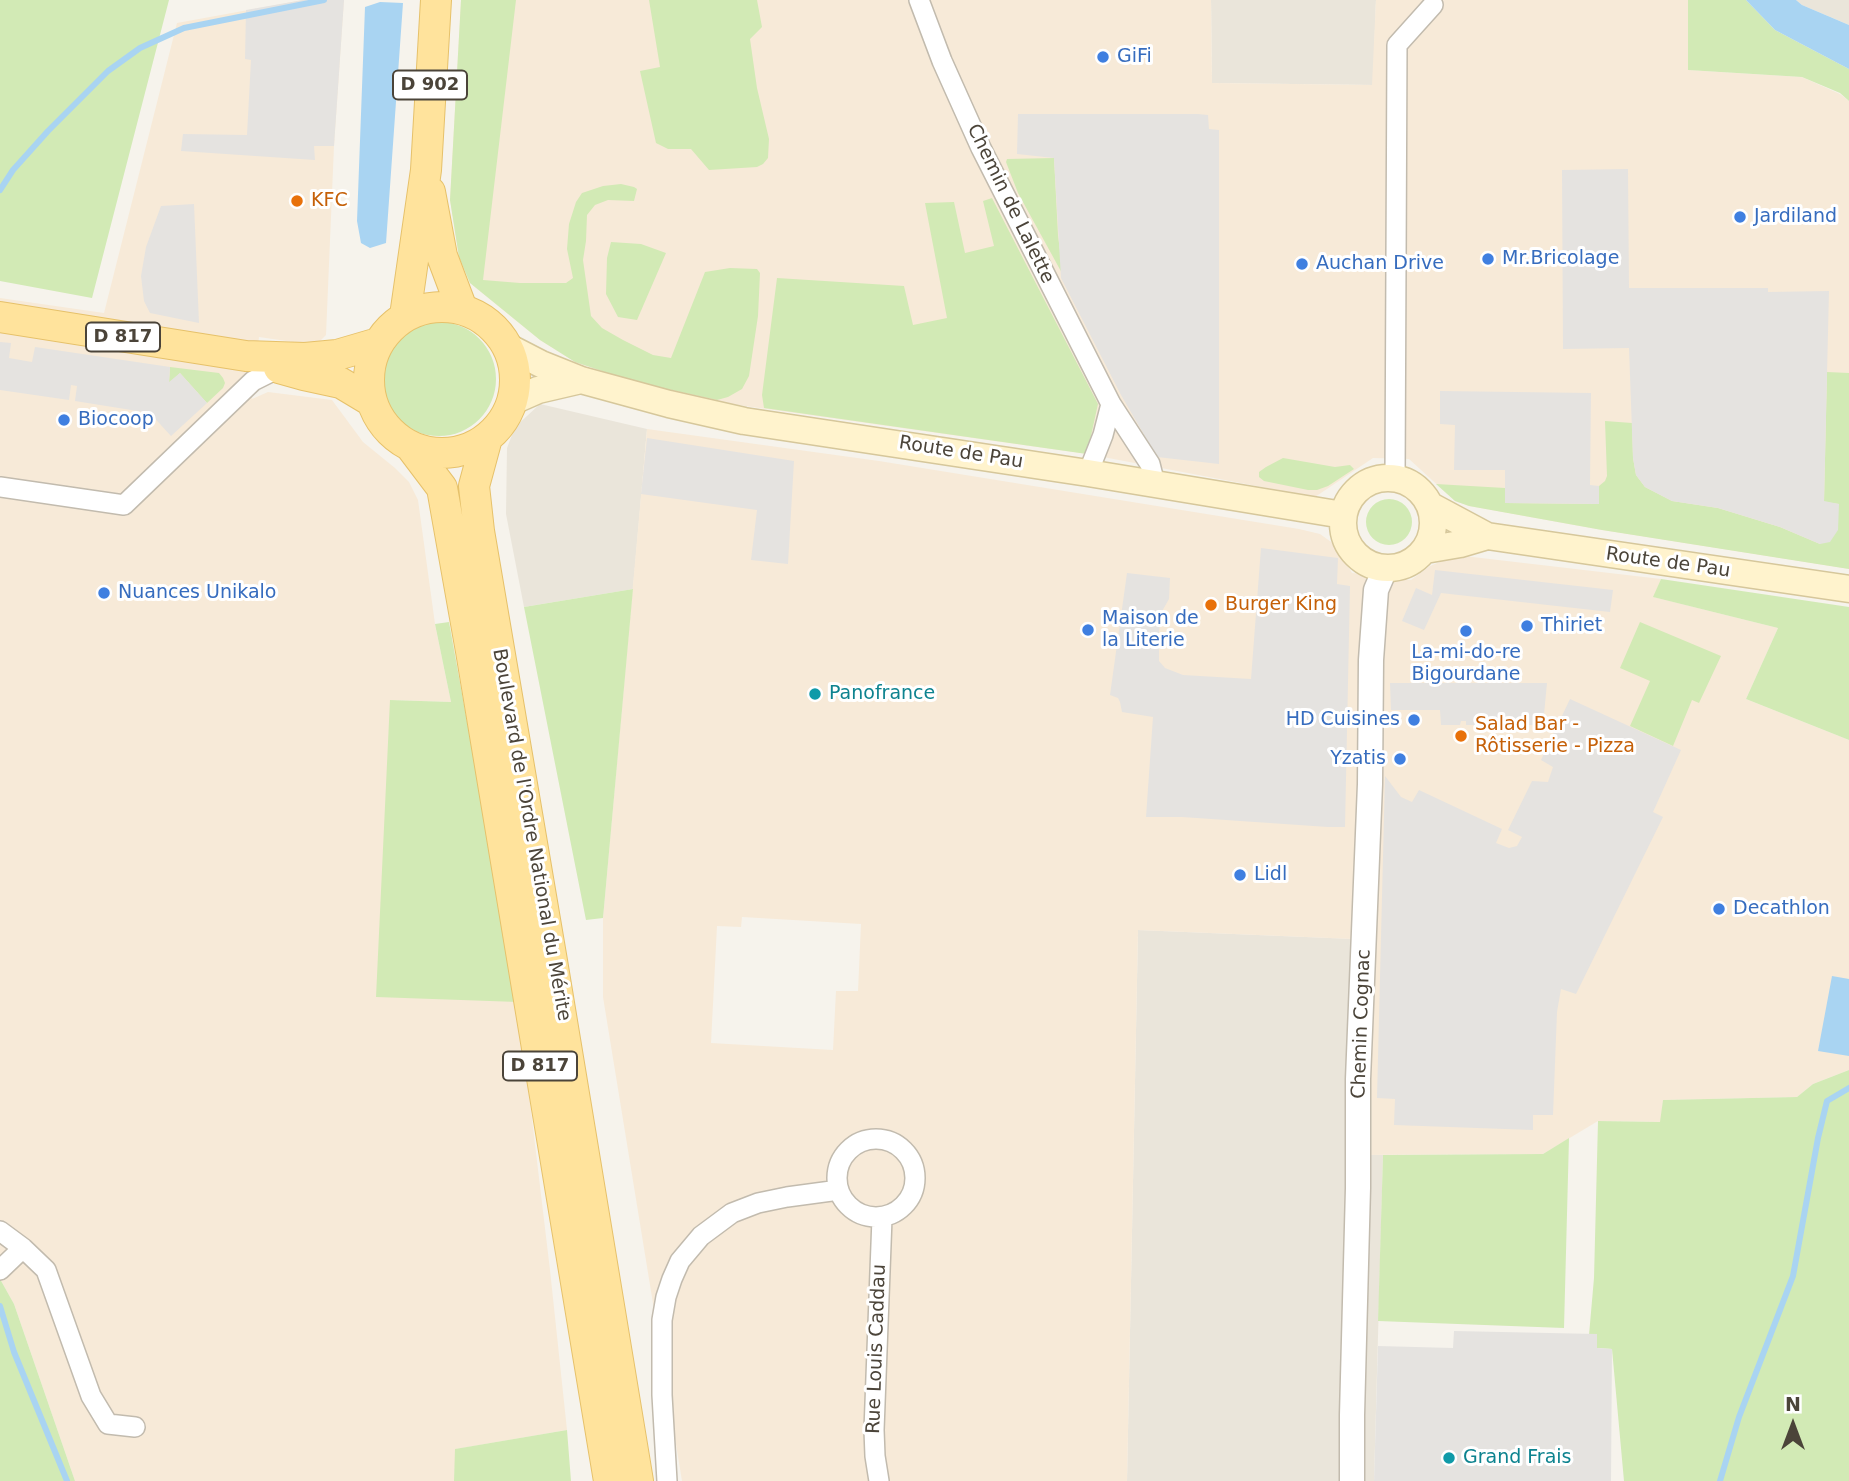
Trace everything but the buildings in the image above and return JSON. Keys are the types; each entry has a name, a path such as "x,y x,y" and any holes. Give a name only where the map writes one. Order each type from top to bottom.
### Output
{"main road":[{"name":"D 902","path":"405,316 426,170 436,0"},
{"name":"D 902","path":"426,170 442,256 462,309"},
{"name":"Route de Pau","path":"433,307 462,309 481,317 497,331 508,347 516,383 513,401 503,422 487,438 470,448 450,453 430,453 411,447 393,436 379,420 371,401 368,381 370,361 378,343 390,328 405,316 433,307"},
{"name":"Route de Pau","path":"0,317 246,356 305,358 337,355 378,343"},
{"name":"Route de Pau","path":"508,347 582,380 744,421 1088,473 1343,516"},
{"name":"Route de Pau","path":"246,356 279,368 341,383 371,401"},
{"name":"Route de Pau","path":"513,401 538,390 582,380"},
{"name":"Boulevard de l'Ordre National du Mérite","path":"487,438 474,486 479,531 638,1481"},
{"name":"Boulevard de l'Ordre National du Mérite","path":"411,447 442,488 609,1481"},
{"name":"Route de Pau","path":"1395,478 1410,483 1422,493 1431,506 1487,536 1849,589"},
{"path":"1385,569 1370,565 1357,557 1348,545 1343,531 1343,516 1347,502 1367,482 1395,478"},
{"path":"1425,550 1432,536 1434,521 1431,506"},
{"name":"Route de Pau","path":"1385,569 1401,568 1415,561 1425,550 1487,536"}],"street":[{"name":"Chemin de Lalette","path":"919,0 942,61 981,148 1111,404 1150,464 1156,484"},
{"path":"1395,478 1397,45 1433,5"},
{"path":"0,487 124,505 253,381 279,368"},
{"path":"1088,473 1103,435 1111,404"},
{"name":"Chemin Cognac","path":"1352,1481 1358,1079 1370,784 1371,660 1376,590 1385,569"},
{"path":"868,1140 893,1142 904,1150 916,1172 912,1196 904,1207 881,1218 855,1212 845,1203 838,1190 839,1164 856,1144 868,1140"},
{"path":"667,1481 662,1395 662,1320 666,1297 680,1261 701,1236 732,1213 787,1196 838,1190"},
{"name":"Rue Louis Caddau","path":"879,1481 874,1430 881,1218"},
{"path":"0,1231 46,1270 91,1396 108,1424 135,1427"},
{"path":"0,1269 23,1248"}],"shaded area":[{"path":"303,0 344,0 334,146 326,335 319,342 300,343 259,337 252,399 268,392 332,400 363,442 409,482 418,500 435,624 451,702 391,700 518,1002 567,1430 456,1449 454,1481 75,1481 14,1304 0,1279 0,298 104,313 177,23"},
{"path":"303,0 344,0 334,146 314,146 315,160 181,151 183,134 247,135 251,60 245,59 246,10"},
{"path":"461,0 1211,0 1212,83 1372,85 1376,0 1688,0 1688,70 1802,77 1840,94 1849,101 1849,569 1469,506 1455,501 1409,459 1373,458 1315,497 1087,454 731,404 635,382 575,362 540,340 470,283 459,257 450,200"},
{"path":"1211,0 1376,0 1373,85 1212,83"},
{"path":"1796,0 1849,0 1849,25 1802,5"},
{"path":"1018,114 1198,114 1208,115 1209,129 1219,130 1219,464 1157,457 1121,395 1061,278 1054,158 1017,154"},
{"path":"1628,169 1629,288 1829,291 1824,501 1839,504 1838,530 1830,542 1820,544 1780,527 1718,508 1672,501 1645,487 1636,475 1633,458 1629,348 1563,349 1562,170"},
{"path":"194,204 199,323 150,313 144,301 141,276 146,247 161,206"},
{"path":"0,342 11,343 9,358 32,362 35,347 170,367 169,382 180,373 207,403 171,436 150,413 75,401 77,386 71,385 69,400 0,390"},
{"path":"1440,391 1591,393 1590,485 1599,486 1599,504 1505,503 1505,470 1454,470 1455,425 1440,424"},
{"path":"540,404 647,429 633,589 524,607 506,514 507,448 515,427"},
{"path":"647,429 879,461 1299,529 1320,534 1334,544 1352,573 1411,580 1430,566 1464,556 1661,579 1654,597 1778,628 1746,699 1849,740 1849,1070 1813,1084 1797,1097 1663,1100 1661,1122 1598,1121 1543,1154 1356,1155 1354,939 1138,930 1127,1481 682,1481 603,997 603,918","holes":["742,917 861,924 858,991 836,991 833,1050 711,1043 717,926 741,927"]},
{"path":"647,438 794,461 788,564 751,560 757,510 641,494"},
{"path":"1261,548 1338,558 1337,584 1350,586 1345,827 1146,817 1153,717 1122,712 1118,698 1110,695 1127,573 1170,578 1169,599 1161,613 1159,632 1159,661 1165,668 1183,675 1251,679"},
{"path":"1435,570 1613,590 1610,612 1441,593 1424,630 1402,621 1416,588 1432,595"},
{"path":"1390,683 1547,683 1543,725 1518,725 1518,721 1513,721 1512,725 1487,725 1487,721 1482,721 1481,725 1466,725 1466,721 1461,721 1460,725 1441,725 1440,710 1391,710"},
{"path":"1570,699 1681,750 1653,812 1663,817 1576,994 1561,989 1557,1012 1553,1115 1533,1115 1533,1130 1394,1125 1395,1099 1377,1098 1385,776 1401,797 1412,802 1419,790 1502,829 1496,843 1509,848 1517,846 1522,837 1508,830 1532,781 1548,782 1553,767 1541,760"},
{"path":"1138,930 1354,939 1356,1155 1383,1155 1374,1481 1127,1481"},
{"path":"1454,1331 1597,1334 1597,1348 1612,1349 1611,1481 1374,1481 1378,1346 1453,1348"}],"green space":[{"path":"0,0 169,0 92,298 0,281"},
{"path":"461,0 516,0 483,280 566,283 573,278 567,249 569,224 582,193 603,186 621,184 634,187 637,189 634,201 608,200 595,205 587,215 583,260 591,316 602,328 623,340 653,355 671,358 705,272 730,268 757,269 760,273 758,316 749,376 742,389 717,400 635,382 575,362 540,340 470,283 459,257 450,200"},
{"path":"649,0 757,0 762,27 750,39 757,88 769,139 768,158 763,164 757,167 709,170 691,149 668,149 656,143 640,71 660,67"},
{"path":"1688,0 1746,0 1775,30 1849,69 1849,101 1840,93 1802,77 1688,70"},
{"path":"1054,158 1063,275 1018,193 1006,162 1007,159"},
{"path":"992,198 1098,404 1087,454 764,408 762,395 777,278 904,286 913,325 947,318 925,203 954,202 965,253 994,246 983,201"},
{"path":"611,242 641,244 666,253 637,320 618,317 606,294 607,258"},
{"path":"439,322 461,326 479,339 492,357 496,379 492,401 479,419 461,432 439,436 417,432 399,419 386,401 382,379 386,357 399,339 417,326"},
{"path":"170,367 219,373 225,383 207,403 180,373 169,383"},
{"path":"1827,372 1849,373 1849,569 1469,506 1455,501 1436,484 1505,488 1505,503 1598,504 1599,486 1607,476 1605,421 1632,423 1636,475 1645,487 1672,501 1718,508 1780,527 1820,544 1839,504 1824,502"},
{"path":"1283,458 1335,467 1350,465 1354,469 1317,490 1264,481 1259,477 1259,472"},
{"path":"1389,499 1405,506 1412,522 1405,538 1389,545 1373,538 1366,522 1373,506"},
{"path":"1661,579 1849,607 1849,740 1746,699 1778,628 1653,597"},
{"path":"633,589 603,918 586,920 524,607"},
{"path":"449,622 518,1002 376,997 390,700 451,702 435,624"},
{"path":"1640,622 1721,656 1699,703 1692,700 1673,746 1630,726 1650,681 1620,668"},
{"path":"1849,1070 1849,1481 1624,1481 1612,1349 1597,1348 1589,1335 1594,1278 1598,1121 1660,1122 1663,1100 1797,1097 1813,1084"},
{"path":"1569,1138 1564,1328 1378,1321 1383,1155 1543,1154"},
{"path":"0,1279 14,1304 75,1481 0,1481"},
{"path":"567,1430 571,1481 454,1481 455,1449"}],"water":[{"path":"1746,0 1796,0 1849,25 1849,69 1775,30"},
{"path":"380,2 403,3 386,243 370,248 361,243 357,221 365,7"},
{"path":"1832,976 1849,979 1849,1056 1818,1051"}],"waterway":[{"path":"0,190 13,170 48,131 108,71 140,48 184,28 324,0"},
{"path":"1720,1481 1739,1417 1793,1276 1827,1101 1849,1088"},
{"path":"0,1306 14,1352 67,1481"}],"place":[{"name":"GiFi","path":"1103,57"},
{"name":"KFC","path":"297,201"},
{"name":"Jardiland","path":"1740,217"},
{"name":"Mr.Bricolage","path":"1488,259"},
{"name":"Auchan Drive","path":"1302,264"},
{"name":"Biocoop","path":"64,420"},
{"name":"Nuances Unikalo","path":"104,593"},
{"name":"Burger King","path":"1211,605"},
{"name":"Thiriet","path":"1527,626"},
{"name":"Maison de la Literie","path":"1088,630"},
{"name":"La-mi-do-re Bigourdane","path":"1466,631"},
{"name":"Panofrance","path":"815,694"},
{"name":"HD Cuisines","path":"1414,720"},
{"name":"Salad Bar - Rôtisserie - Pizza","path":"1461,736"},
{"name":"Yzatis","path":"1400,759"},
{"name":"Lidl","path":"1240,875"},
{"name":"Decathlon","path":"1719,909"},
{"name":"Grand Frais","path":"1449,1458"}]}
